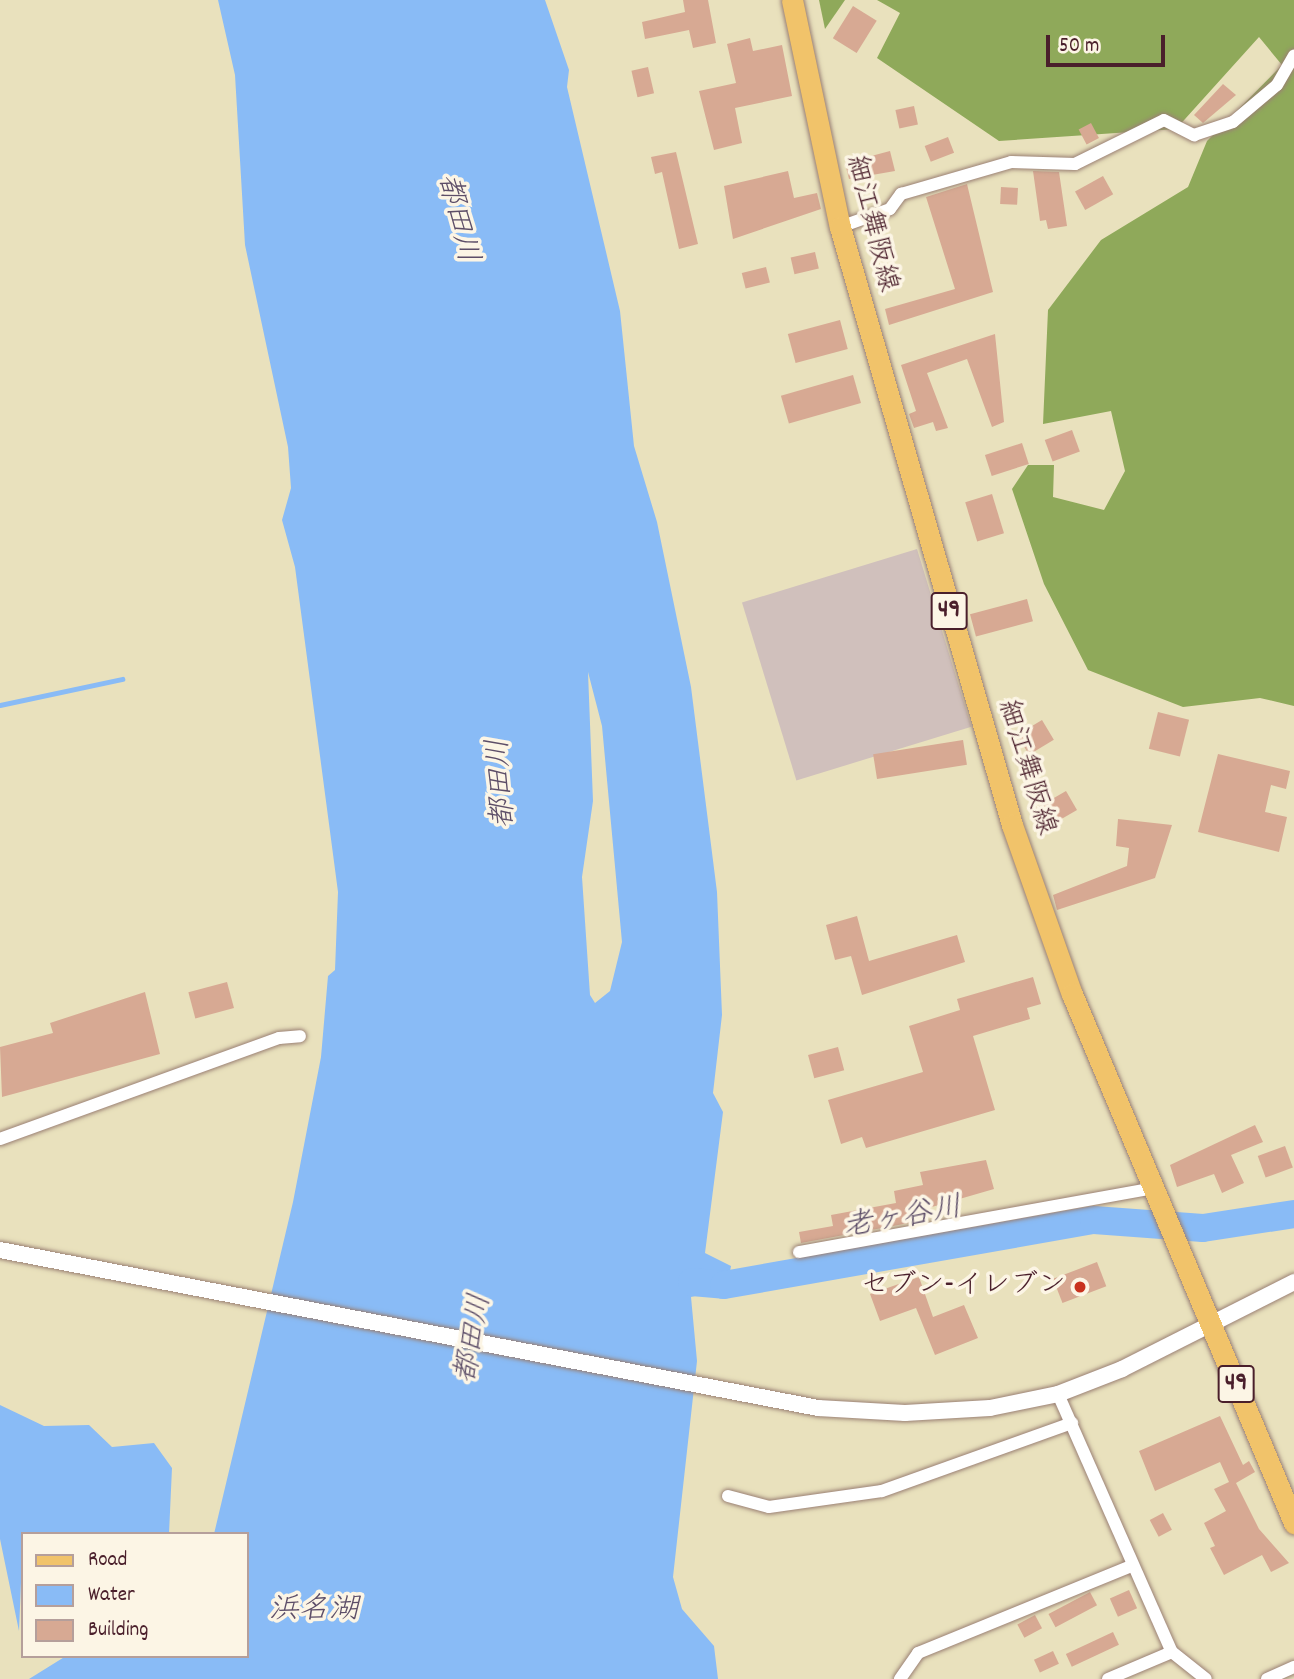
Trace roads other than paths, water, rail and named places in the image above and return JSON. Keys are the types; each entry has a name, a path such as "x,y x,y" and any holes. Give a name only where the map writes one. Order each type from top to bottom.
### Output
{"main road":[{"name":"細江舞阪線","path":"792,0 840,227 1012,825 1072,994 1294,1523"}],"street":[{"path":"840,227 890,209 901,194 1012,162 1075,164 1164,120 1194,135 1233,122 1277,85 1294,56"},
{"path":"0,1139 279,1038 300,1036"},
{"path":"799,1252 1157,1196"},
{"path":"0,1250 251,1294 818,1408 905,1413 990,1408 1058,1394 1212,1326 1294,1282"},
{"path":"1058,1394 1131,1566 1172,1652 1206,1679"},
{"path":"727,1496 769,1507 883,1491 1072,1423"},
{"path":"900,1679 918,1653 1131,1566"},
{"path":"1108,1679 1172,1652"},
{"path":"1267,1679 1294,1667"}],"water":[{"path":"218,0 545,0 569,70 567,87 620,311 634,446 657,522 691,687 717,892 722,1015 713,1093 723,1112 705,1253 731,1266 727,1288 691,1297 697,1361 673,1577 682,1609 714,1646 718,1679 29,1679 63,1658 248,1658 248,1532 214,1532 293,1202 321,1057 328,976 335,970 338,892 295,567 282,520 291,488 288,447 245,245 235,75","holes":["588,672 602,726 622,942 610,991 595,1003 590,995 582,877 593,801"]},
{"path":"0,1405 44,1426 89,1425 112,1447 154,1443 172,1468 169,1532 21,1532 19,1631 0,1539"}],"waterway":[{"path":"0,705 122,679"},
{"name":"老ヶ谷川","path":"692,1282 724,1285 1094,1220 1203,1228 1294,1214"}],"place":[{"name":"セブン-イレブン","path":"1080,1287"}],"water label":[{"name":"都田川","path":"455,219"},
{"name":"都田川","path":"504,783"},
{"name":"都田川","path":"476,1339"},
{"name":"浜名湖","path":"314,1612"}]}
